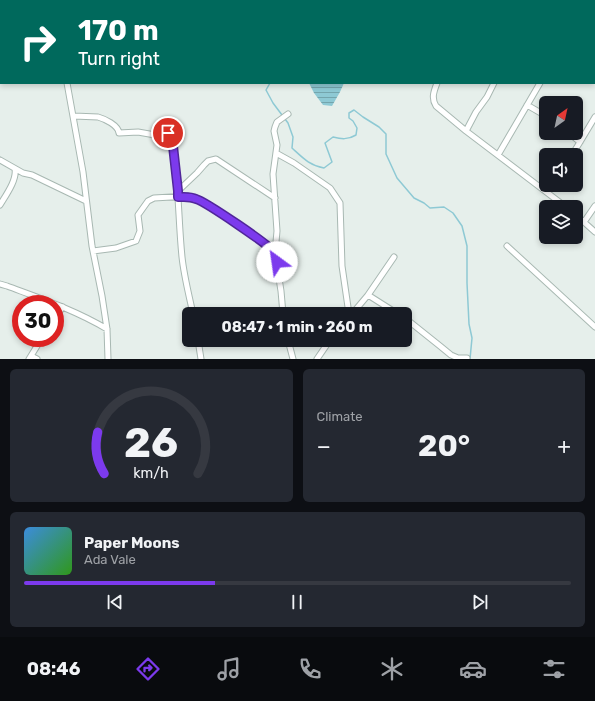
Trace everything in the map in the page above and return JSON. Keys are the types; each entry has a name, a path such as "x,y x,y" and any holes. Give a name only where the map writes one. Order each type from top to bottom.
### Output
{"street":[{"path":"67,84 74,116 93,251 107,329 108,359"},
{"path":"437,84 433,95 433,102 436,106 466,131 539,186"},
{"path":"466,131 493,84"},
{"path":"498,154 539,84"},
{"path":"527,105 539,112"},
{"path":"282,307 275,253 277,232 273,174 277,145 274,131 279,120 288,114"},
{"path":"74,116 101,118 117,128 119,133 138,132 152,135 168,133 173,146 182,258 192,307"},
{"path":"576,148 595,117"},
{"path":"276,153 294,163 330,188 340,203 342,266 348,307"},
{"path":"178,194 208,161 216,159 275,198"},
{"path":"0,160 23,173 38,178 86,201"},
{"path":"0,205 15,179 15,169"},
{"path":"547,192 557,200"},
{"path":"93,251 116,248 136,241 140,231 138,215 148,201 154,198 178,194 197,199 246,231 275,253"},
{"path":"595,206 584,222 595,232"},
{"path":"507,246 595,327"},
{"path":"358,307 394,257"},
{"path":"0,284 31,295"},
{"path":"368,295 387,307"},
{"path":"64,307 90,319 107,329"},
{"path":"412,324 451,355 458,358 467,358"},
{"path":"36,347 30,357 37,359"},
{"path":"199,347 201,359"},
{"path":"289,347 292,359"},
{"path":"317,359 325,347"}],"water":[{"path":"310,84 344,84 332,106 323,105"}],"waterway":[{"path":"269,84 266,90 273,103 288,123 293,137 292,148 306,161 324,168 332,162 325,143 333,137 344,139 356,135 357,128 353,121 349,118 349,113 354,110 379,127 386,134 386,154 397,178 414,198 430,208 444,207 453,213 462,226 467,246 469,324 472,338 470,359"}],"route":[{"path":"168,133 173,146 178,197 188,196 197,199 235,223 269,247 275,253 277,262"}]}
